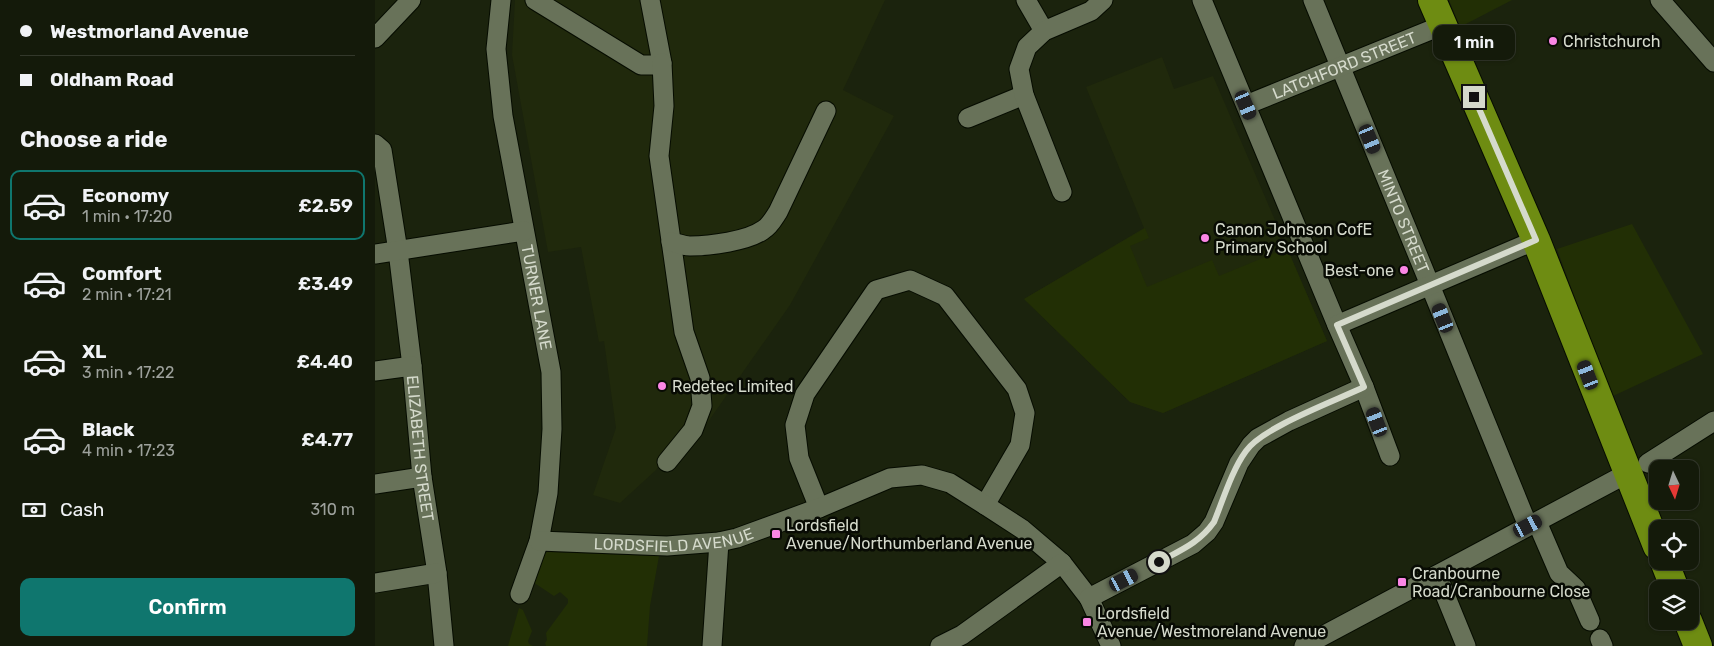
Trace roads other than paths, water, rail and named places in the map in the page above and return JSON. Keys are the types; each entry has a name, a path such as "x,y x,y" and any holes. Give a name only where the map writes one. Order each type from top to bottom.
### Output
{"highway":[{"path":"1432,0 1536,240 1638,468 1651,520"},
{"path":"1691,630 1697,646"}],"street":[{"path":"375,38 411,0"},
{"name":"TURNER LANE","path":"501,0 496,49 502,106 551,372 552,430 548,493 539,541 520,594"},
{"path":"535,0 641,65 659,64"},
{"path":"650,0 664,106 659,156 684,332 700,378 702,406 693,430 667,462"},
{"path":"1026,0 1045,31"},
{"path":"1062,192 1024,95 1019,69 1027,47 1045,31 1091,11 1103,0"},
{"path":"1202,0 1364,387 1390,456"},
{"name":"MINTO STREET","path":"1313,0 1532,524 1559,573 1576,589 1590,622"},
{"path":"1666,2 1714,62"},
{"name":"LATCHFORD STREET","path":"1246,105 1443,26"},
{"path":"968,118 1024,95"},
{"path":"671,242 689,246 709,244 752,236 771,224 826,111"},
{"name":"ELIZABETH STREET","path":"375,144 382,150 398,251 412,366 422,477 437,573 444,646"},
{"path":"375,254 525,231"},
{"path":"1337,325 1536,240"},
{"path":"819,508 799,458 795,425 805,394 876,290 910,280 945,296 1017,389 1025,413 1020,445 985,505"},
{"path":"375,371 412,366"},
{"path":"1089,598 1193,544 1207,532 1214,522 1245,452 1258,438 1364,387"},
{"path":"1304,646 1638,468 1714,421"},
{"name":"LORDSFIELD AVENUE","path":"539,541 667,546 719,542 737,538 819,508 890,478 922,475 950,483 1022,529 1062,563 1089,598 1111,646"},
{"path":"375,484 422,477"},
{"path":"713,646 719,542"},
{"path":"940,646 962,635 1062,563"},
{"path":"375,583 437,573"},
{"path":"1437,575 1466,646"}],"place":[{"name":"Christchurch","path":"1553,41"},
{"name":"Canon Johnson CofE Primary School","path":"1205,238"},
{"name":"Best-one","path":"1404,270"},
{"name":"Redetec Limited","path":"662,386"},
{"name":"Lordsfield Avenue/Northumberland Avenue","path":"776,534"},
{"name":"Cranbourne Road/Cranbourne Close","path":"1402,582"},
{"name":"Lordsfield Avenue/Westmoreland Avenue","path":"1087,622"}]}
